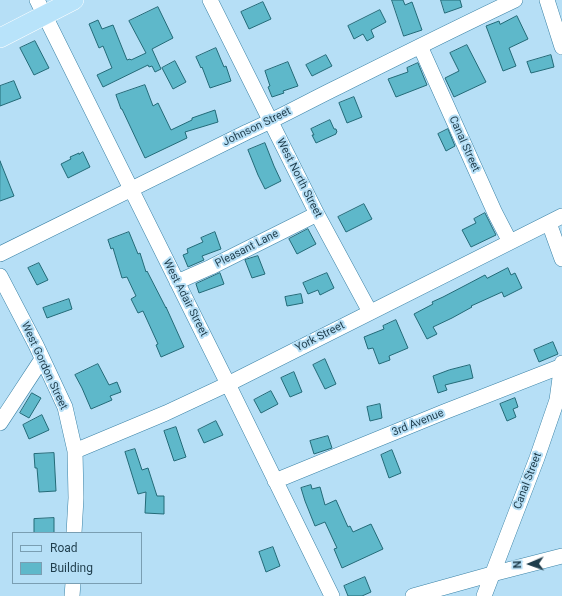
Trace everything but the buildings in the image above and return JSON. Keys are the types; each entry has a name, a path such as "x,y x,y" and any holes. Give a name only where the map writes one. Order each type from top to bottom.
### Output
{"main road":[{"path":"0,38 41,8 74,0"}],"street":[{"name":"West North Street","path":"210,0 317,214 370,312"},
{"name":"Johnson Street","path":"0,254 271,122 323,94 514,0"},
{"path":"547,0 562,47"},
{"name":"West Adair Street","path":"41,8 332,596"},
{"name":"Canal Street","path":"420,46 495,213 510,242"},
{"name":"Pleasant Lane","path":"177,282 211,267 317,214"},
{"path":"556,220 562,259"},
{"name":"York Street","path":"75,451 166,413 228,384 556,220"},
{"name":"West Gordon Street","path":"0,276 65,407 75,451 76,498 74,532"},
{"path":"0,423 42,359"},
{"name":"Canal Street","path":"484,596 537,458 557,400 562,365"},
{"name":"3rd Avenue","path":"275,481 562,365"},
{"path":"413,596 562,556"},
{"path":"72,596 73,584"}]}
